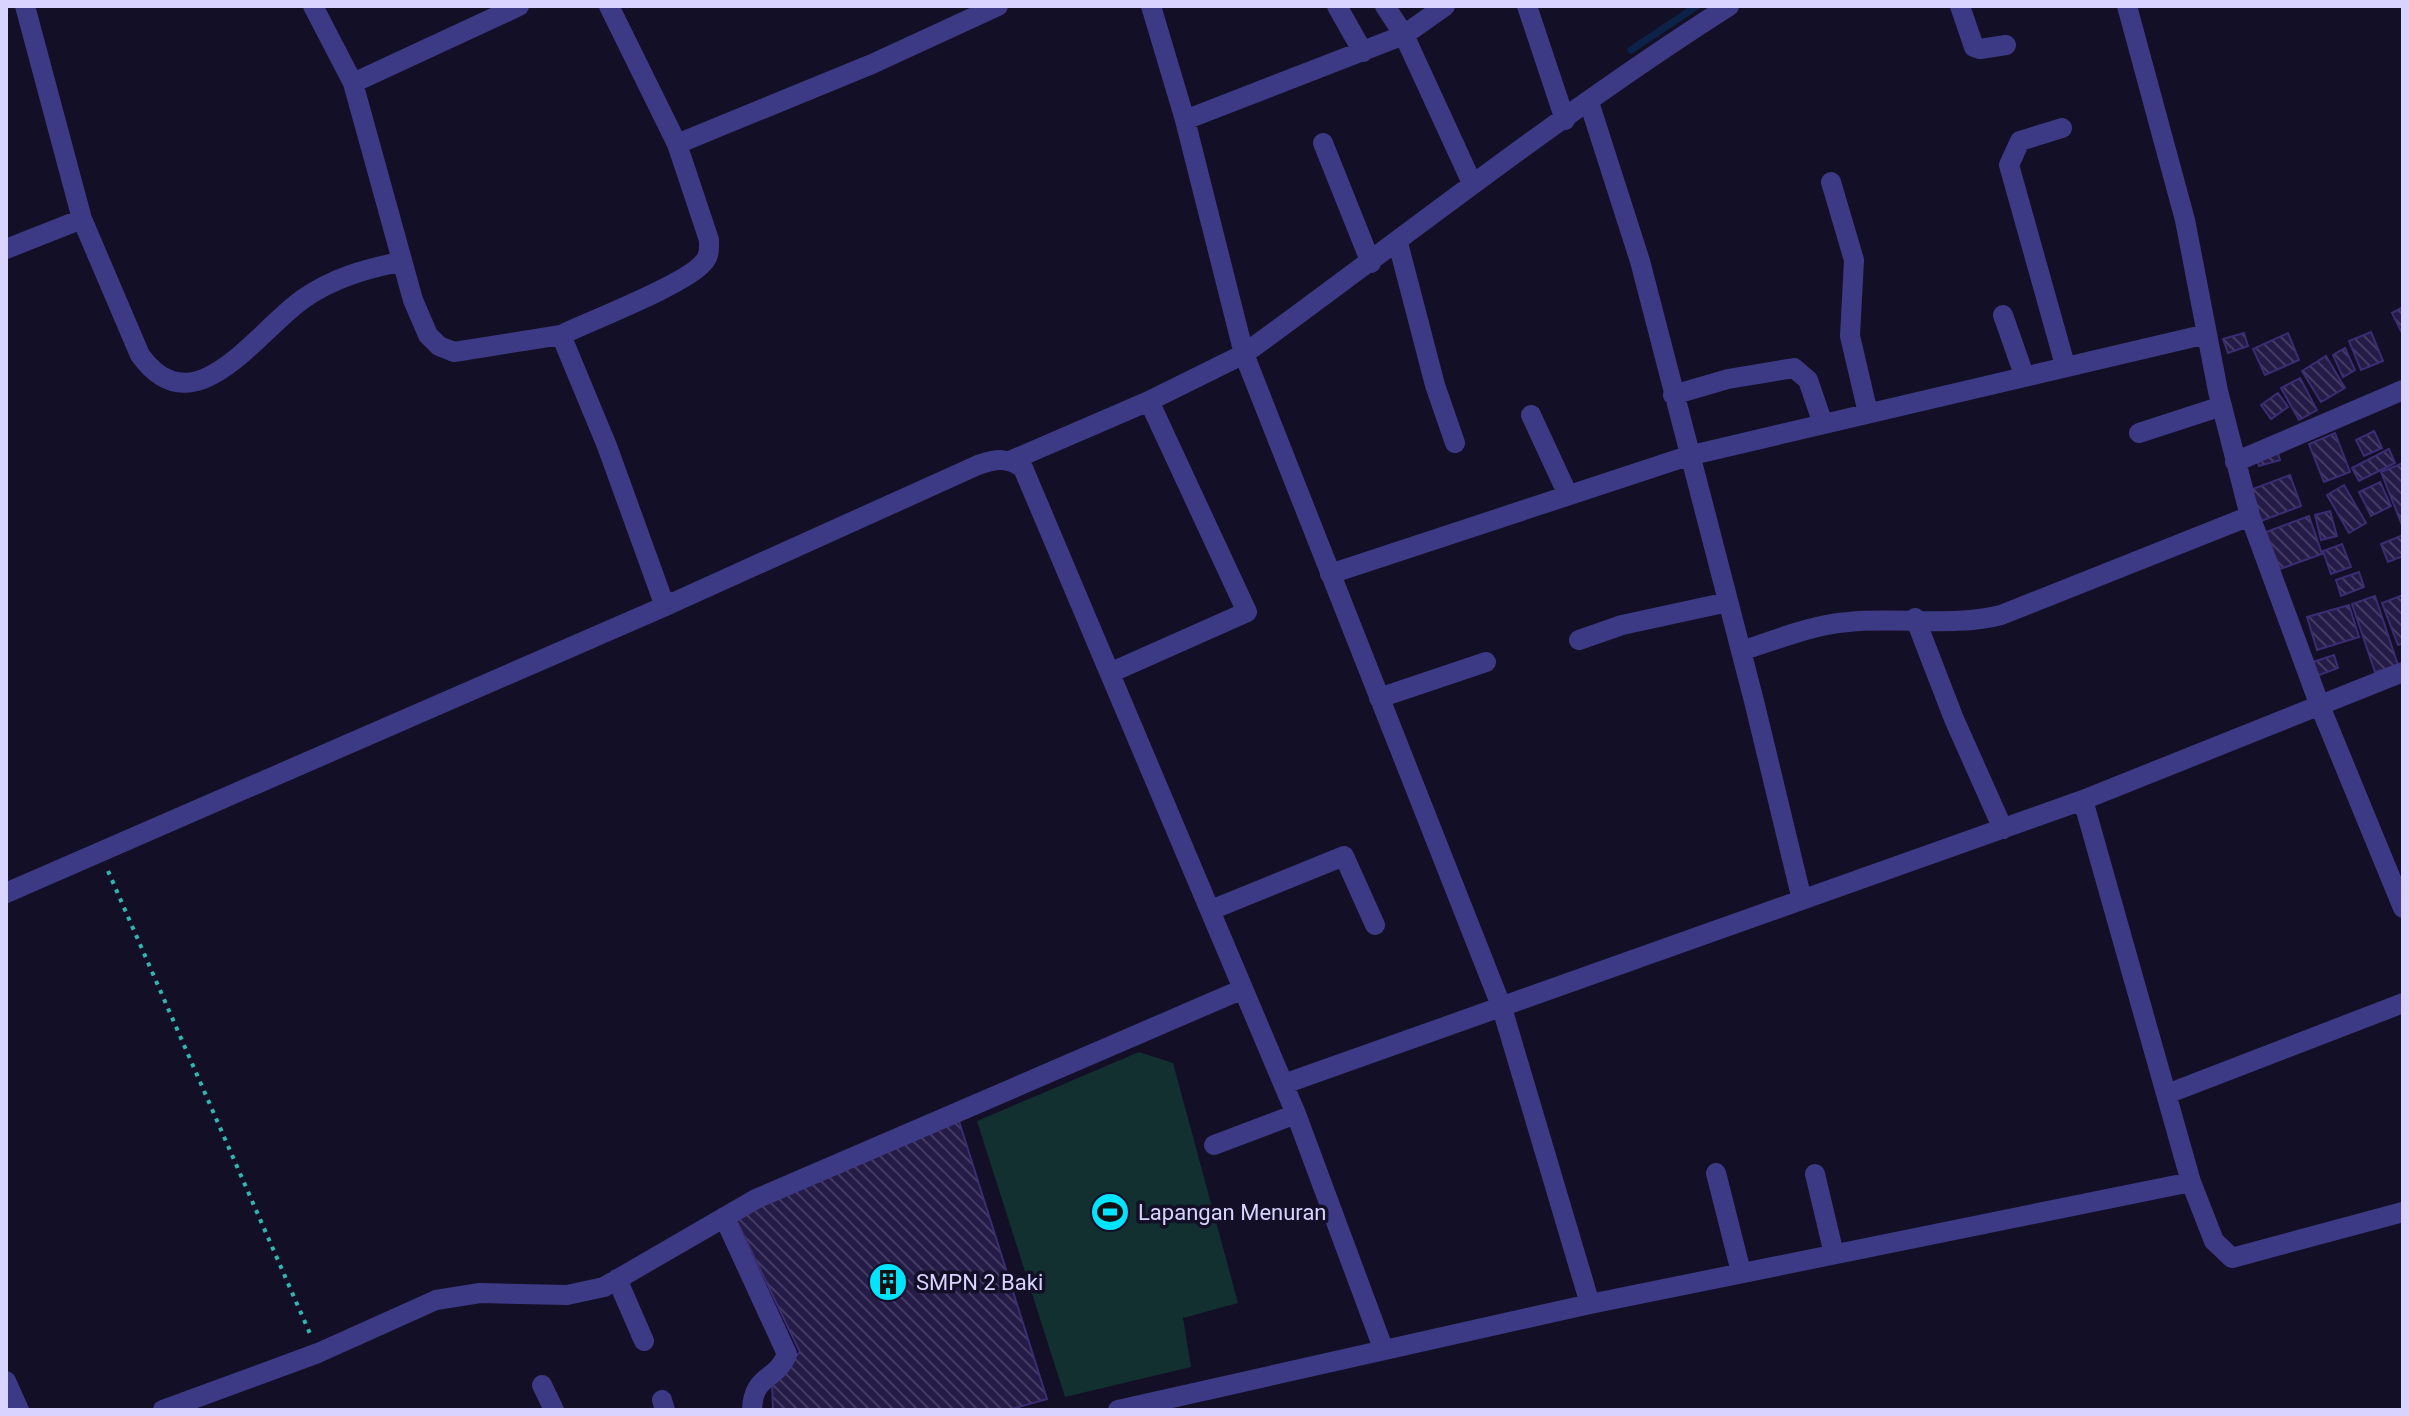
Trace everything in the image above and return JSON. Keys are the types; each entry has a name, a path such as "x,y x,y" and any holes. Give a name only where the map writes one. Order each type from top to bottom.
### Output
{"street":[{"path":"25,6 82,219 140,355 169,383 190,385 214,376 302,300 357,271 400,262"},
{"path":"313,6 353,83 400,262 428,335 439,346 454,352 561,335 677,280 701,266 709,254 709,240 677,144 609,6"},
{"path":"353,83 519,6"},
{"path":"677,144 872,64 998,6"},
{"path":"1151,6 1185,120 1244,354 1502,1008 1590,1304"},
{"path":"1337,6 1363,52"},
{"path":"1385,6 1404,35 1472,183"},
{"path":"1185,120 1404,35 1445,6"},
{"path":"1527,6 1565,120"},
{"path":"6,893 670,604 978,465 996,459 1012,460 1149,401 1244,354 1398,243 1472,183 1729,6"},
{"path":"1960,6 1974,47 2006,45"},
{"path":"2127,6 2185,220 2222,406 2250,516 2320,706 2403,908"},
{"path":"1589,102 1640,261 1802,900"},
{"path":"2062,128 2020,141 2009,165 2065,365"},
{"path":"1323,143 1371,263"},
{"path":"1831,182 1854,260 1850,336 1868,413"},
{"path":"6,249 82,219"},
{"path":"1398,243 1435,385 1455,443"},
{"path":"2003,315 2024,375"},
{"path":"1330,574 1688,456 2207,334"},
{"path":"561,335 607,446 662,598 670,604"},
{"path":"1673,395 1728,379 1794,368 1808,380 1823,424"},
{"path":"2235,462 2403,390"},
{"path":"1112,672 1247,612 1149,401"},
{"path":"2139,433 2222,406"},
{"path":"1531,415 1568,495"},
{"path":"1012,460 1023,468 1112,672 1284,1084 1383,1348"},
{"path":"1741,651 1822,626 1915,618 1971,621 2001,615 2250,516"},
{"path":"1579,640 1622,625 1728,602"},
{"path":"1915,618 1954,719 2003,829"},
{"path":"1379,698 1486,662"},
{"path":"1284,1084 2083,800 2403,672"},
{"path":"2083,800 2191,1182 2214,1241 2232,1258 2403,1212"},
{"path":"1211,910 1344,856 1375,925"},
{"path":"163,1410 318,1353 436,1300 480,1293 567,1295 592,1291 792,1183 1243,989"},
{"path":"2167,1094 2403,1003"},
{"path":"1214,1145 1296,1114"},
{"path":"1716,1173 1741,1272"},
{"path":"1815,1174 1834,1254"},
{"path":"1118,1410 1383,1348 1590,1304 2191,1182"},
{"path":"724,1217 787,1354 781,1365 758,1384 752,1410"},
{"path":"617,1279 644,1341"},
{"path":"6,1381 19,1410"},
{"path":"542,1385 554,1410"}],"path":[{"path":"100,852 318,1353"}],"green space":[{"name":"Lapangan Menuran","path":"1139,1052 1173,1063 1238,1303 1183,1318 1191,1367 1065,1397 977,1121"}],"building":[{"path":"2403,307 2403,335 2392,313"},
{"path":"2371,332 2383,361 2361,370 2349,341"},
{"path":"2244,333 2248,346 2228,353 2223,339"},
{"path":"2288,333 2299,360 2265,375 2253,349"},
{"path":"2345,348 2355,370 2343,377 2333,355"},
{"path":"2326,356 2345,388 2321,402 2302,371"},
{"path":"2300,378 2317,410 2299,420 2281,388"},
{"path":"2278,393 2288,407 2271,419 2261,405"},
{"path":"2374,431 2382,448 2364,456 2356,440"},
{"path":"2335,433 2350,472 2324,482 2309,444"},
{"path":"2389,449 2395,463 2359,481 2352,468"},
{"path":"2277,450 2280,460 2259,466 2256,455"},
{"path":"2403,463 2403,525 2402,525 2381,472"},
{"path":"2290,475 2301,506 2261,521 2250,490"},
{"path":"2380,482 2391,506 2371,516 2359,492"},
{"path":"2344,485 2366,523 2349,533 2327,495"},
{"path":"2330,511 2337,536 2321,540 2315,515"},
{"path":"2309,516 2322,554 2280,569 2266,532"},
{"path":"2403,535 2403,556 2388,562 2381,544"},
{"path":"2342,544 2351,567 2331,574 2323,551"},
{"path":"2359,572 2364,587 2341,596 2336,580"},
{"path":"2403,595 2403,643 2398,645 2382,603"},
{"path":"2375,596 2398,665 2375,672 2352,604"},
{"path":"2349,605 2359,637 2317,650 2307,617"},
{"path":"2334,655 2338,668 2314,677 2310,663"},
{"name":"SMPN 2 Baki","path":"958,1118 1047,1399 1008,1410 773,1410 772,1381 800,1352 733,1213"}],"waterway":[{"path":"1631,50 1697,6"}],"place":[{"name":"Lapangan Menuran","path":"1110,1212"},
{"name":"SMPN 2 Baki","path":"888,1282"}]}
